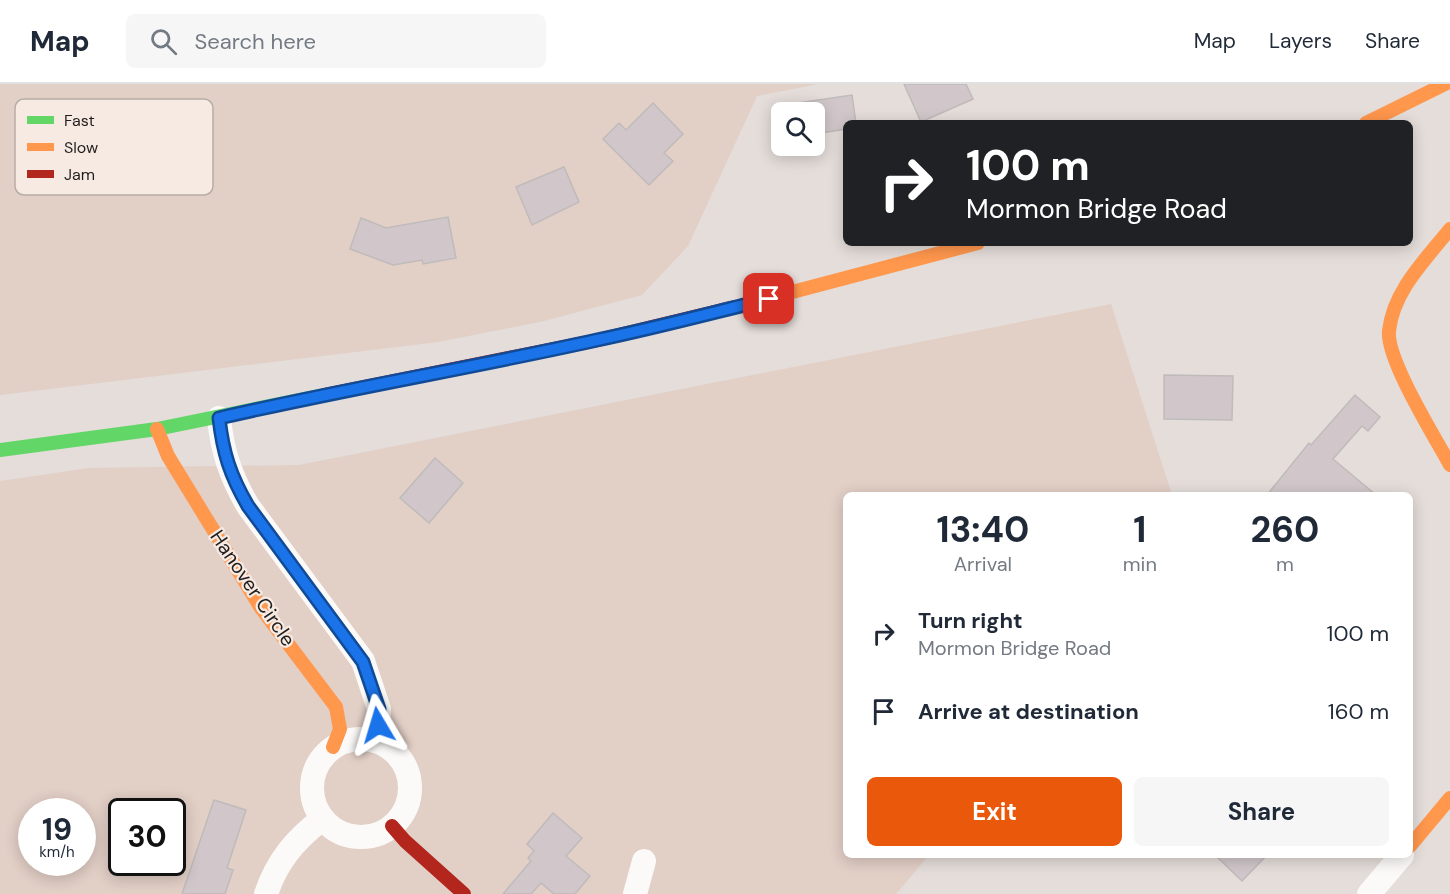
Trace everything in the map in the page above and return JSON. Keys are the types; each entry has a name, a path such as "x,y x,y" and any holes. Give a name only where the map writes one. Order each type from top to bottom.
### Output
{"main road":[{"path":"1372,120 1445,84"},
{"path":"1450,229 1407,284 1389,328 1393,358 1450,465"},
{"path":"0,450 157,429 219,418 304,398 372,387 598,340 706,315 967,246"},
{"name":"Hanover Circle","path":"157,429 168,456 261,608 336,707 340,729 333,747"},
{"path":"1413,842 1450,798"},
{"path":"392,826 405,841 464,894"}],"street":[{"path":"219,418 222,447 233,480 248,506 363,662 379,709 378,741"},
{"path":"362,738 378,741 393,750 404,763 410,779 410,796 404,813 392,826 378,835 361,837 344,834 330,827 322,819 313,801 311,786 314,771 321,757 333,747 347,740 362,738"},
{"path":"266,894 282,857 302,834 322,819"},
{"path":"1369,894 1399,858"},
{"path":"635,894 644,861"}],"shaded area":[{"path":"0,84 819,84 757,96 688,246 642,295 544,321 438,342 0,395"},
{"path":"1111,304 1171,492 843,492 843,858 926,858 896,894 0,894 0,481 89,468 299,465"}],"building":[{"path":"904,84 966,84 973,99 926,120 920,120"},
{"path":"852,95 856,120 843,120 843,129 825,132 825,102 805,102"},
{"path":"653,103 683,134 664,153 673,161 649,185 603,139 619,123 626,130"},
{"path":"564,167 579,202 532,225 516,187"},
{"path":"448,217 456,258 423,264 422,260 393,265 350,249 361,218 386,228"},
{"path":"1164,375 1233,376 1232,420 1164,419"},
{"path":"1355,395 1380,417 1368,431 1362,426 1333,459 1372,492 1269,492 1309,443 1311,445"},
{"path":"435,458 463,483 429,523 400,498"},
{"path":"214,800 246,810 227,868 233,870 225,894 182,894"},
{"path":"553,813 582,838 566,856 590,876 575,894 554,894 541,883 531,894 503,894 531,861 528,858 534,851 527,844"},
{"path":"1218,858 1264,858 1242,881"}],"traffic: fast":[{"path":"0,450 157,429 324,395"}],"traffic: slow":[{"path":"1372,120 1445,84"},
{"path":"1450,229 1404,289 1397,302 1389,331 1390,344 1403,378 1450,465"},
{"path":"735,307 967,246"},
{"path":"157,429 168,456 261,608 336,707 340,729 333,747"},
{"path":"1413,842 1450,798"}],"traffic: jam":[{"path":"324,395 598,340 735,307"},
{"path":"392,826 405,841 464,894"}],"route":[{"path":"378,725 379,709 363,662 248,506 233,480 222,447 219,418 304,398 360,389 598,340 769,299"}]}
